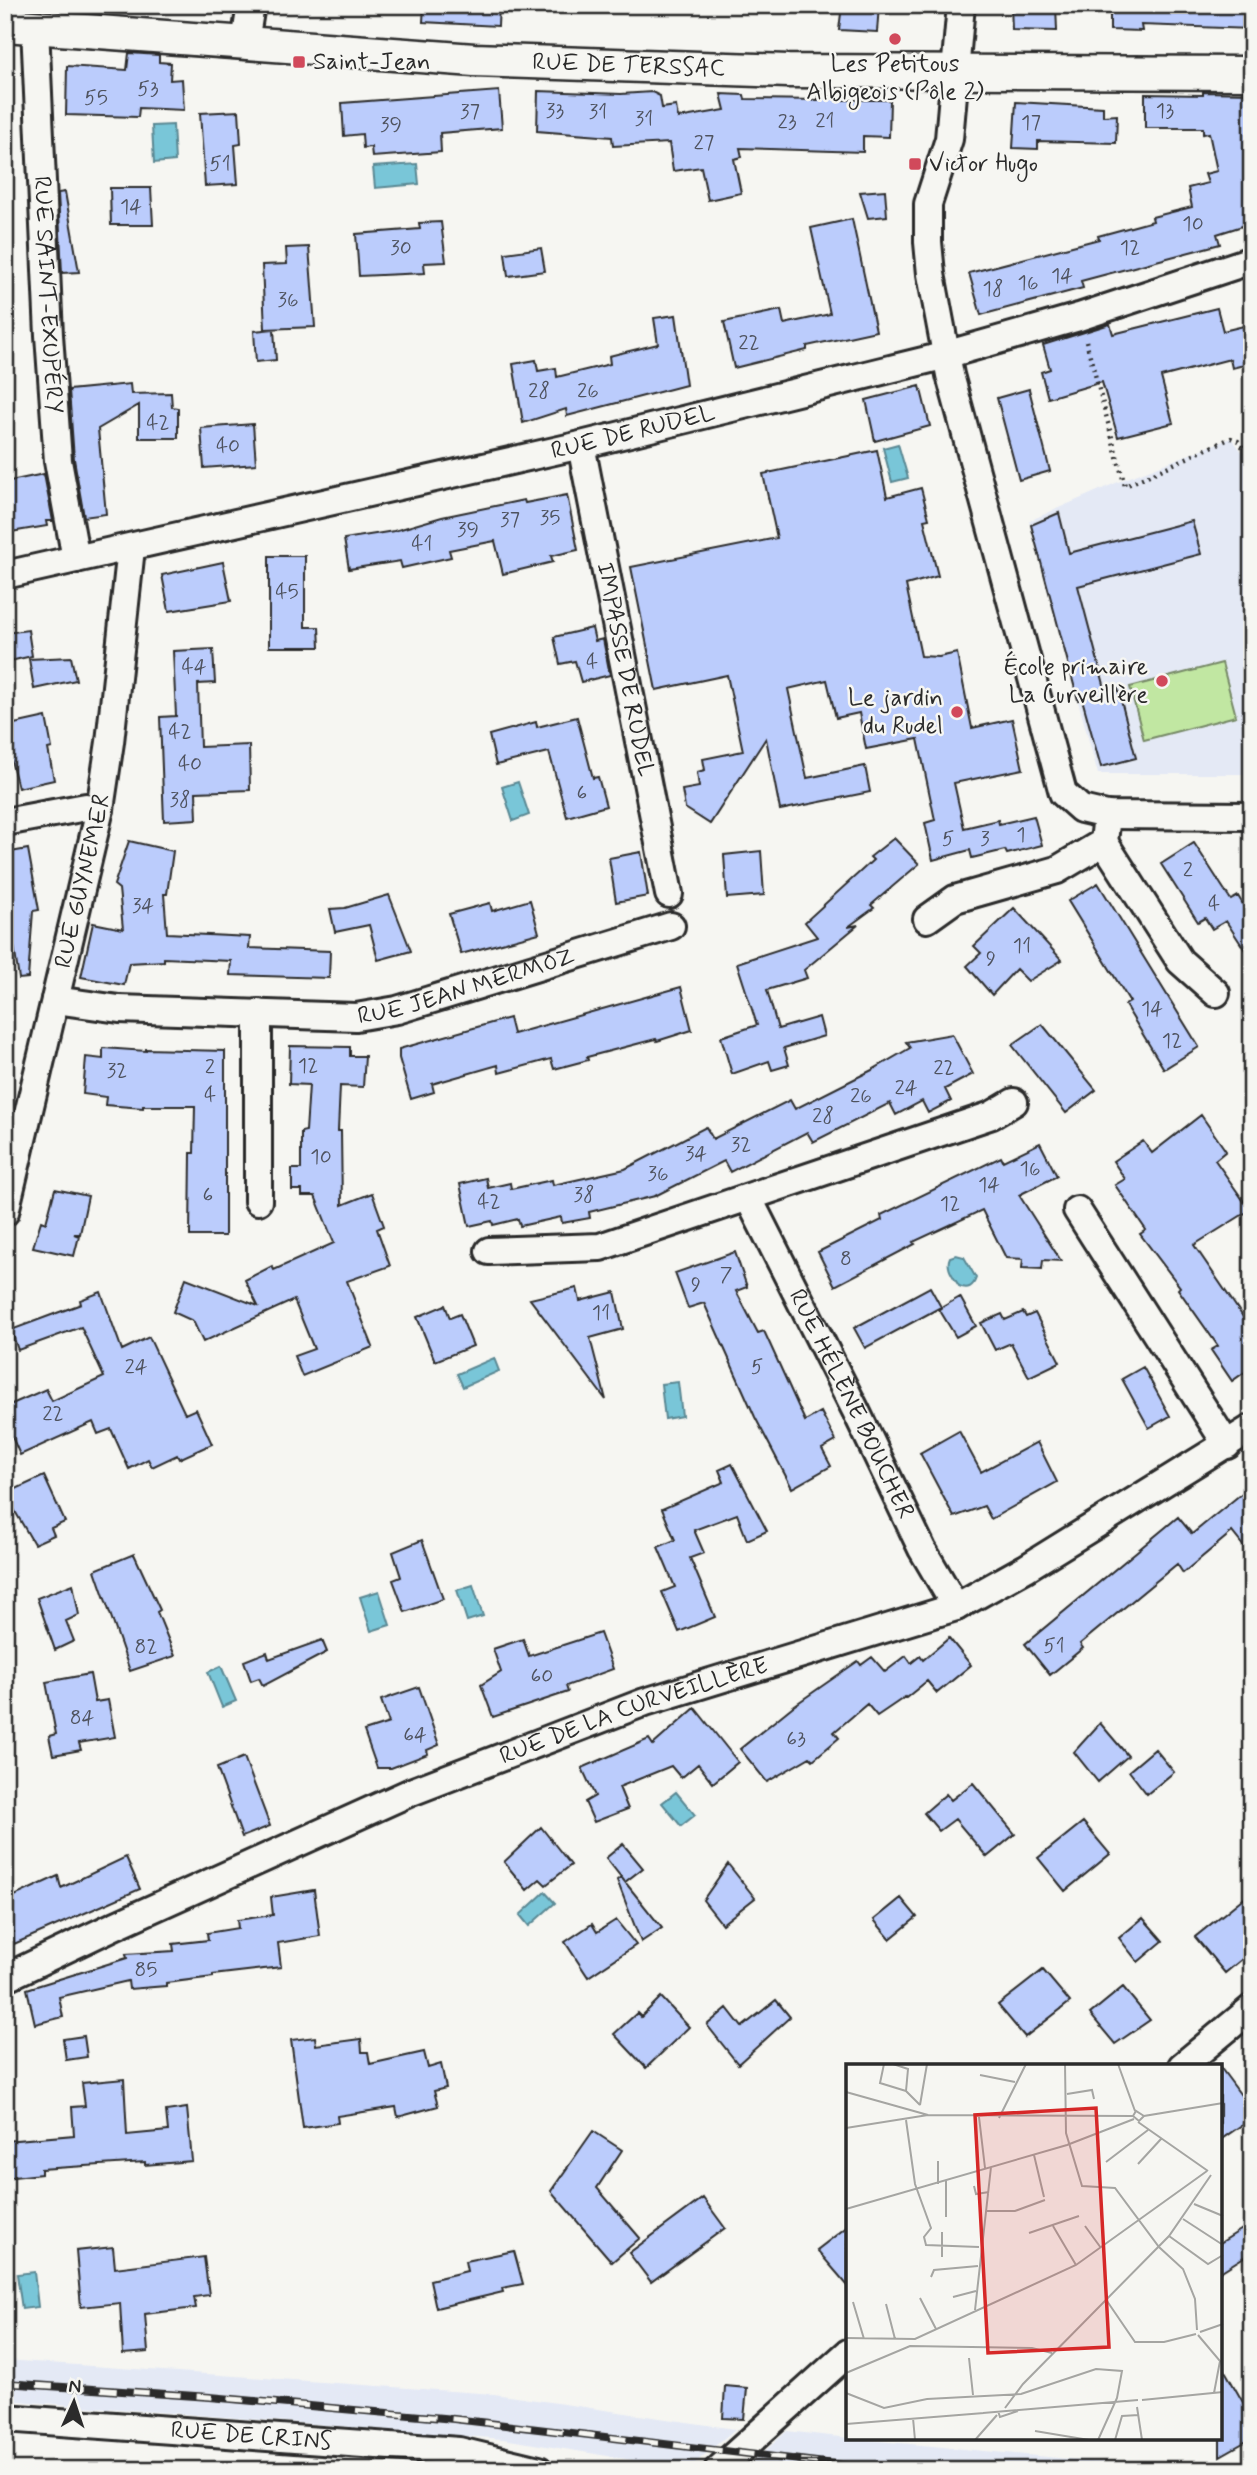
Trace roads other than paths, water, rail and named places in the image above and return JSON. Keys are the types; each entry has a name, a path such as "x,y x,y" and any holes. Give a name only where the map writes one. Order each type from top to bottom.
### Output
{"street":[{"path":"245,42 251,5"},
{"path":"961,5 951,91 949,139 928,204 931,274 948,365 1063,793 1081,809 1107,815 1252,816"},
{"name":"RUE DE TERSSAC","path":"20,26 474,60 788,71 1252,73"},
{"name":"RUE SAINT-EXUPÉRY","path":"20,26 58,461 76,559"},
{"name":"RUE DE RUDEL","path":"5,575 948,365 1079,317 1252,260"},
{"name":"IMPASSE DE RUDEL","path":"581,445 669,894"},
{"name":"RUE GUYNEMER","path":"5,1212 100,809 131,548"},
{"path":"5,822 86,807 100,809"},
{"path":"1107,815 1104,842 1180,961 1216,993"},
{"path":"927,919 955,898 1056,870 1104,842"},
{"name":"RUE JEAN MERMOZ","path":"55,1000 119,1009 355,1017 397,1010 671,926"},
{"path":"258,1013 258,1201"},
{"path":"489,1251 600,1247 992,1115 1014,1102"},
{"name":"RUE HÉLÈNE BOUCHER","path":"748,1199 856,1411 922,1549 956,1607"},
{"path":"1077,1210 1227,1445"},
{"name":"RUE DE LA CURVEILLÈRE","path":"5,1978 114,1926 424,1787 645,1702 956,1607 1026,1568 1252,1428"},
{"path":"1184,2064 1252,2008"},
{"path":"718,2470 846,2355"},
{"name":"RUE DE CRINS","path":"5,2418 458,2451 538,2470"}],"water":[{"path":"173,125 175,161 154,163 152,126"},
{"path":"417,164 419,184 375,188 373,167"},
{"path":"898,444 908,478 892,482 883,448"},
{"path":"518,782 529,815 513,821 502,787"},
{"path":"950,1257 964,1257 976,1278 970,1287 959,1286 951,1272"},
{"path":"494,1358 499,1371 463,1387 457,1374"},
{"path":"678,1382 682,1416 665,1419 661,1384"},
{"path":"473,1585 483,1616 467,1621 457,1590"},
{"path":"379,1591 390,1625 371,1631 360,1597"},
{"path":"221,1666 236,1701 222,1707 208,1672"},
{"path":"676,1792 695,1815 681,1826 662,1803"},
{"path":"545,1892 555,1903 529,1926 520,1915"},
{"path":"34,2272 38,2307 22,2309 17,2274"}],"railway":[{"path":"5,2383 210,2397 454,2419 884,2470"}],"place":[{"name":"Les Petitous Albigeois (Pôle 2)","path":"895,39"},
{"name":"Saint-Jean","path":"299,62"},
{"name":"Victor Hugo","path":"915,164"},
{"name":"École primaire La Curveillère","path":"1162,681"},
{"name":"Le jardin du Rudel","path":"957,712"}]}
